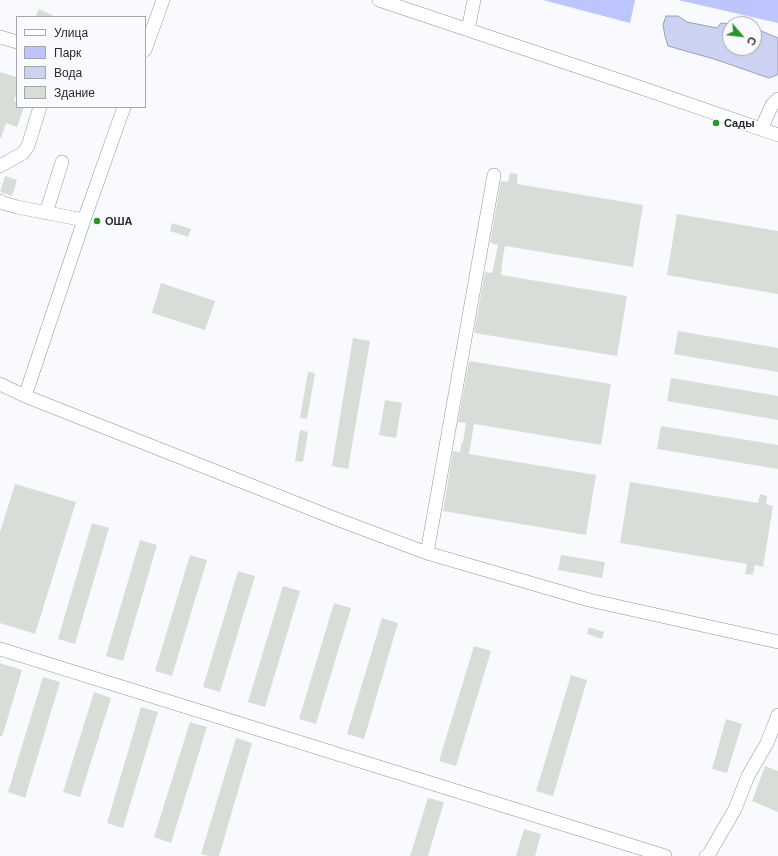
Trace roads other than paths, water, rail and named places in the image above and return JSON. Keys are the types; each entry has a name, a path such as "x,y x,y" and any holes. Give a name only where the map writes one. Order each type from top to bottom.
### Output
{"street":[{"path":"146,47 163,0"},
{"path":"379,0 778,135"},
{"path":"468,30 474,0"},
{"path":"0,37 16,42"},
{"path":"760,129 772,105 778,99"},
{"path":"0,166 23,153 28,146 40,108"},
{"path":"25,396 84,220 124,108"},
{"path":"46,213 62,162"},
{"path":"427,553 494,175"},
{"path":"0,201 17,207 84,220"},
{"path":"0,384 25,396 339,520 427,553 589,600 778,642"},
{"path":"0,649 664,856"},
{"path":"706,856 709,854 734,809 748,776 767,743 778,715"}],"water":[{"path":"666,16 678,16 687,22 717,28 722,23 722,56 762,56 762,31 778,38 778,73 777,75 769,78 714,59 668,46 663,25"}],"place":[{"name":"Сады","path":"716,123"},
{"name":"ОША","path":"97,221"}]}
